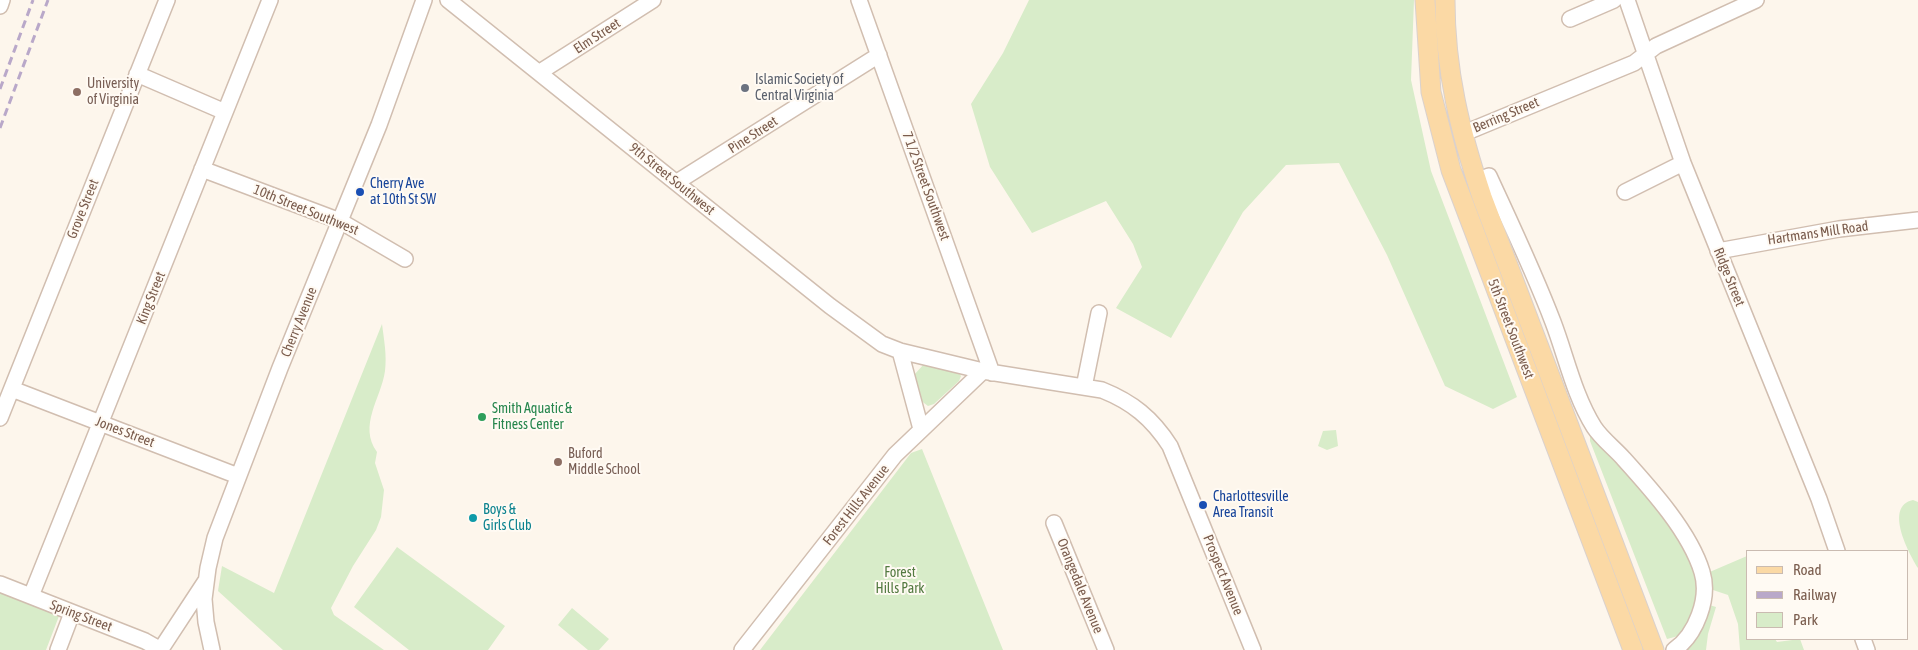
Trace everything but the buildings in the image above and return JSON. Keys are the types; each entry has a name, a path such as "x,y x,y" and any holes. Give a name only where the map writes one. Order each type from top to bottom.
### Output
{"main road":[{"name":"5th Street Southwest","path":"1425,0 1431,92 1450,170 1633,650"},
{"name":"5th Street Southwest","path":"1445,0 1448,69 1462,134 1476,181 1654,650"}],"street":[{"path":"0,6 2,0"},
{"name":"Grove Street","path":"0,418 167,0"},
{"name":"King Street","path":"31,596 270,0"},
{"name":"Cherry Avenue","path":"212,650 206,622 206,581 216,538 238,476 382,116 424,0"},
{"name":"9th Street Southwest","path":"448,0 830,306 882,344 900,351 988,372"},
{"name":"Elm Street","path":"540,72 653,0"},
{"name":"7 1/2 Street Southwest","path":"859,0 988,372"},
{"path":"1570,19 1614,0"},
{"name":"Ridge Street","path":"1626,0 1683,163 1819,499 1837,550"},
{"path":"1645,54 1656,46 1756,0"},
{"name":"Berring Street","path":"1462,134 1550,96 1634,63 1645,54"},
{"name":"Pine Street","path":"677,182 878,55"},
{"path":"137,74 225,112"},
{"path":"1625,192 1683,163"},
{"name":"10th Street Southwest","path":"202,170 340,221 405,259"},
{"path":"1476,181 1489,176 1557,332 1569,371 1594,428 1632,468 1671,516 1695,555 1703,574 1702,601 1696,624 1689,637 1674,650"},
{"name":"Hartmans Mill Road","path":"1718,251 1839,229 1918,220"},
{"name":"5th Street Southwest","path":"1512,277 1530,269"},
{"path":"1084,387 1099,313"},
{"path":"900,351 921,429"},
{"name":"Prospect Avenue","path":"988,372 1102,390 1134,406 1154,423 1170,446 1253,650"},
{"name":"Forest Hills Avenue","path":"742,650 895,454 921,429 988,372"},
{"name":"Jones Street","path":"12,389 238,476"},
{"path":"1548,428 1567,420"},
{"name":"Orangedale Avenue","path":"1054,523 1106,650"},
{"path":"161,650 206,581"},
{"name":"Spring Street","path":"0,584 145,640 161,650"},
{"path":"58,650 72,613"}],"green space":[{"path":"1029,0 1414,0 1411,80 1431,171 1517,397 1493,409 1445,386 1387,255 1339,163 1286,165 1243,212 1171,338 1116,308 1142,267 1133,244 1106,201 1032,233 990,167 971,104 1003,53"},
{"path":"382,324 385,371 370,422 372,442 377,452 375,463 384,490 381,517 376,530 353,566 331,608 334,615 384,650 283,650 218,591 222,566 274,593"},
{"path":"924,364 958,372 961,376 959,381 934,404 928,406 920,400 914,375"},
{"path":"1336,430 1338,446 1327,450 1318,446 1323,431"},
{"path":"1590,434 1650,496 1693,557 1699,571 1698,603 1682,635 1667,639 1590,441"},
{"name":"Forest Hills Park","path":"922,449 1003,650 760,650 911,453"},
{"path":"1913,500 1918,502 1918,568 1904,541 1899,520 1900,511 1904,504"},
{"path":"397,547 505,626 488,650 409,650 354,607"},
{"path":"1746,556 1746,640 1776,640 1777,642 1800,640 1804,650 1740,650 1738,624 1728,595 1707,588 1705,574"},
{"path":"0,593 59,616 46,650 0,650"},
{"path":"1706,604 1716,607 1708,634 1706,650 1686,650 1699,628"},
{"path":"572,608 609,639 599,650 588,650 558,625"}],"railway":[{"path":"0,89 33,0"},
{"path":"0,128 48,0"}],"place":[{"name":"Islamic Society of Central Virginia","path":"745,88"},
{"name":"University of Virginia","path":"77,92"},
{"name":"Cherry Ave at 10th St SW","path":"360,192"},
{"name":"Smith Aquatic & Fitness Center","path":"482,417"},
{"name":"Buford Middle School","path":"558,462"},
{"name":"Charlottesville Area Transit","path":"1203,505"},
{"name":"Boys & Girls Club","path":"473,518"}]}
